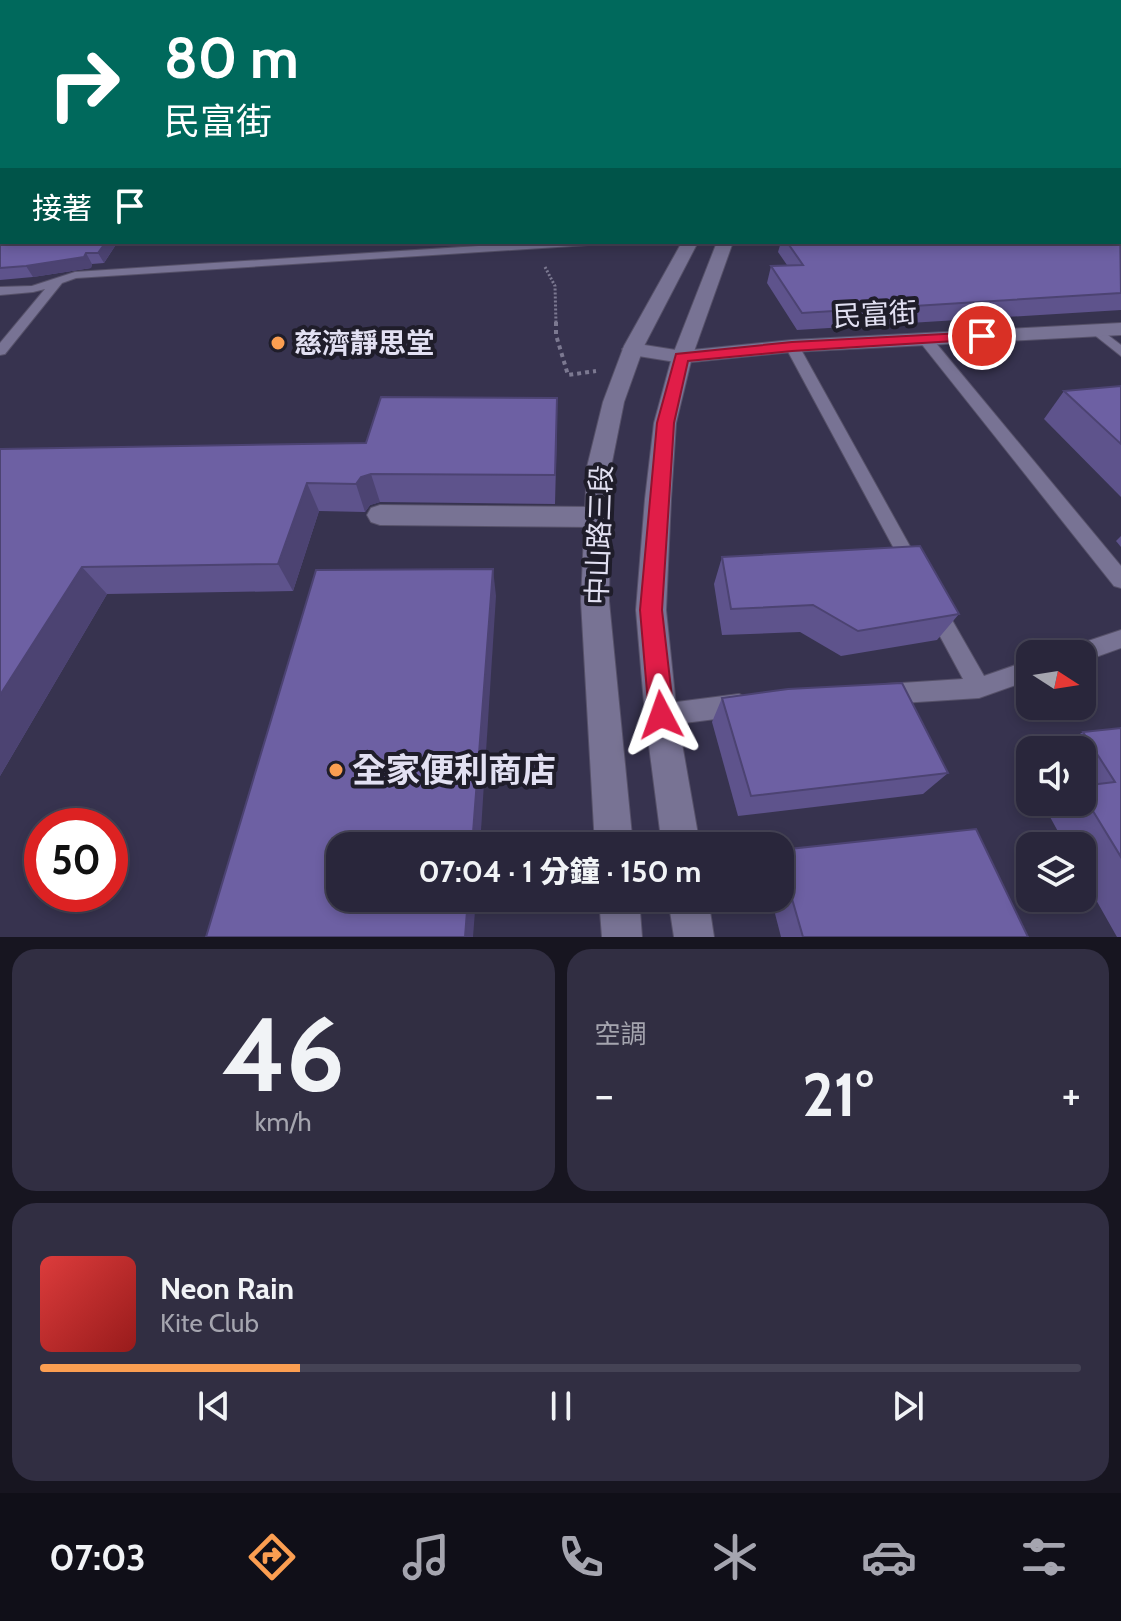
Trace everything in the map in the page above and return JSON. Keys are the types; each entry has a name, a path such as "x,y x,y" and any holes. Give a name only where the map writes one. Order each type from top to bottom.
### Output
{"main road":[{"name":"中山路三段","path":"613,832 593,581 599,460 629,358 666,280 689,244"},
{"name":"中山路三段","path":"679,832 661,715 651,610 665,423 682,357 724,244"},
{"name":"民富街","path":"629,358 1121,329"},
{"path":"380,515 596,517"},
{"path":"620,912 622,937"},
{"path":"690,912 694,937"}],"lane":[{"path":"0,291 33,289 75,275 557,244"},
{"path":"0,351 57,281"},
{"path":"1096,330 1121,352"},
{"path":"925,339 1121,580"},
{"path":"792,346 979,688"},
{"path":"1096,648 1121,639"},
{"path":"869,695 979,688 1016,675"},
{"path":"661,715 760,702"}],"path":[{"path":"541,260 555,286 556,335 568,375 629,358"}],"building":[{"path":"0,244 105,244 98,253 86,253 84,257 0,268"},
{"path":"788,244 1120,244 1121,293 802,313 771,266 803,265"},
{"path":"1121,386 1121,444 1064,391"},
{"path":"381,397 557,398 555,475 371,474 361,477 356,484 307,483 278,564 82,567 0,695 0,449 366,443"},
{"path":"920,546 959,614 858,631 813,605 731,609 722,557"},
{"path":"493,569 473,832 326,832 326,912 467,912 465,937 206,937 316,570"},
{"path":"902,683 948,773 751,796 722,698 788,689"},
{"path":"1121,728 1121,857 1096,816 1096,784 1115,782 1096,752 1096,736 1086,736 1083,732"},
{"path":"976,829 1028,937 803,937 794,906 794,848"}],"place":[{"name":"慈濟靜思堂","path":"278,343"},
{"name":"全家便利商店","path":"336,770"}],"route":[{"path":"661,715 651,610 665,423 682,357 792,346 982,336"}]}
